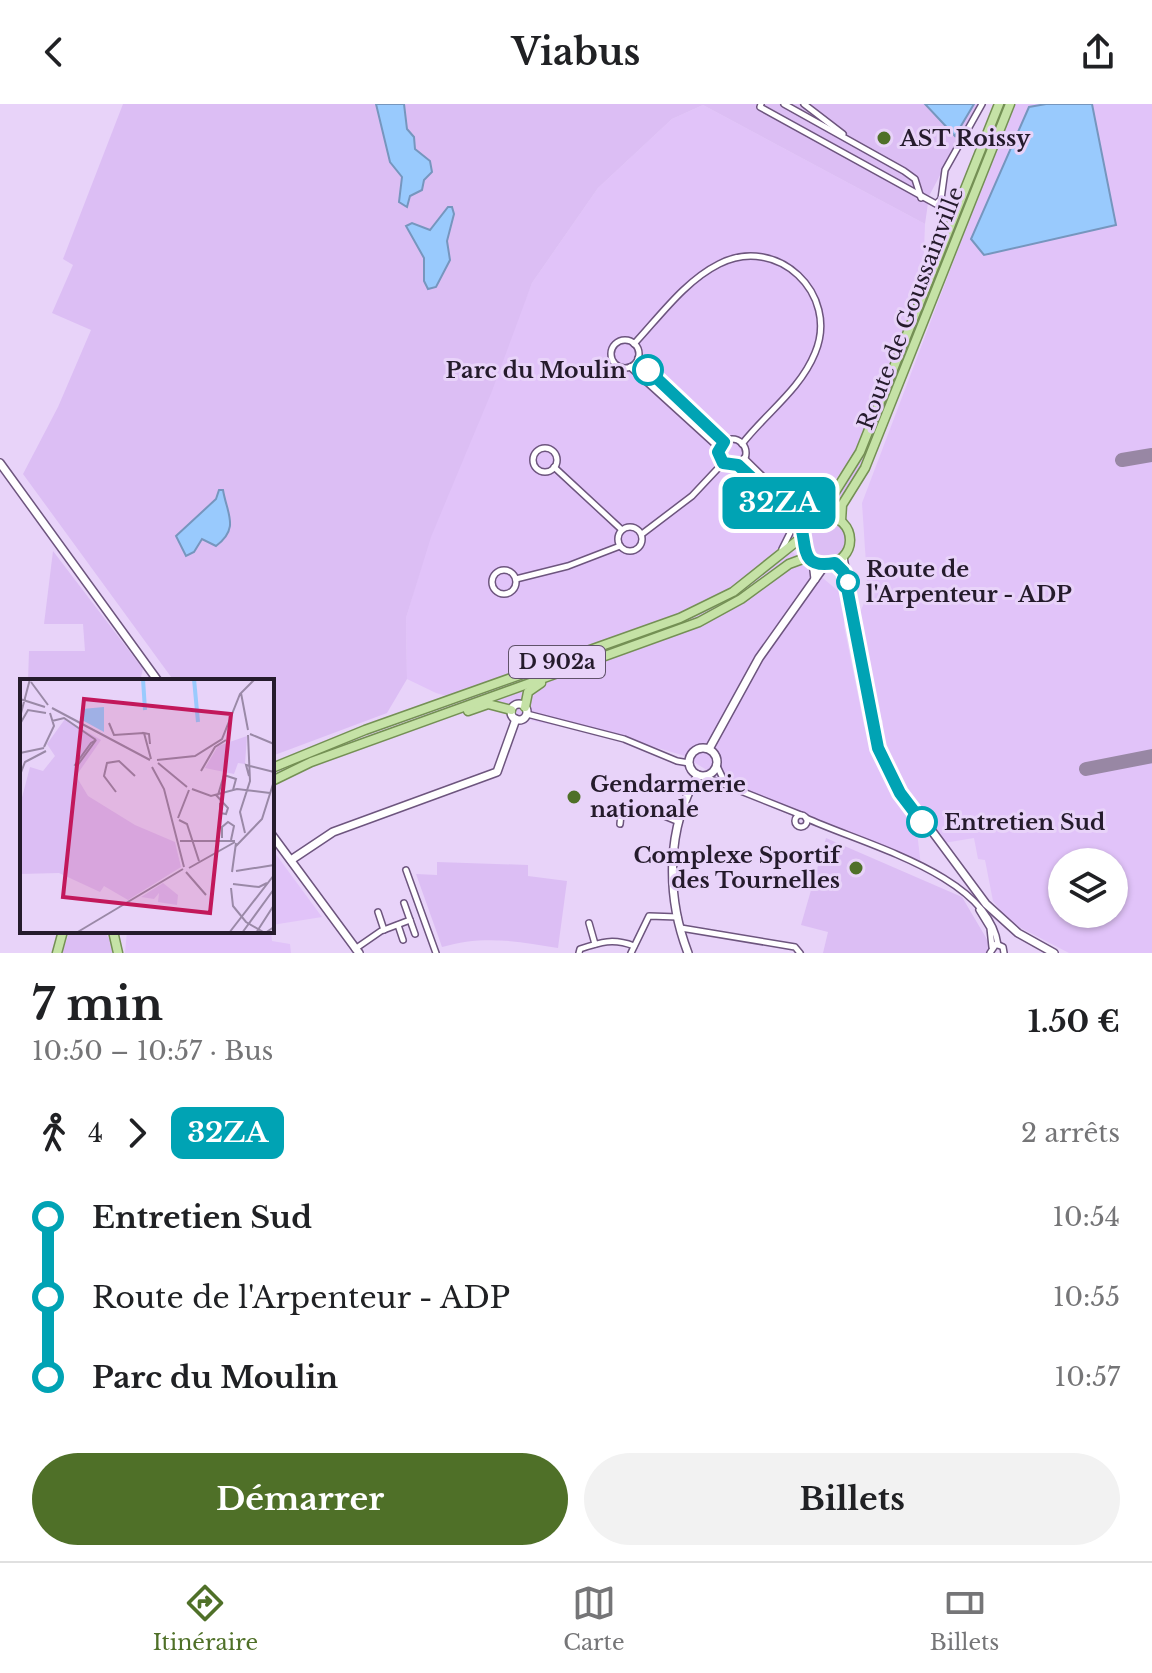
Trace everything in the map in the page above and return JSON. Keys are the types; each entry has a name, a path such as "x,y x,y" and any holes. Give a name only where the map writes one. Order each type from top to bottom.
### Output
{"main road":[{"name":"Route de Goussainville","path":"816,518 860,452 999,104"},
{"name":"Route de Goussainville","path":"841,521 842,505 865,468 1010,104"},
{"path":"0,463 157,679"},
{"path":"815,579 802,534 816,518 841,521 850,540 843,557 844,572 878,748 889,773 986,904 1018,933 1054,953"},
{"name":"D 902a","path":"274,767 365,730 680,618 733,592 774,562 802,534"},
{"path":"709,749 759,658 815,579 830,564 843,557"},
{"path":"811,559 844,572"},
{"name":"D 902a","path":"274,780 311,762 699,622 741,599 789,564 811,559"},
{"path":"526,711 528,692 535,685 569,670"},
{"path":"428,720 488,704 513,715 526,711"},
{"path":"291,860 333,832 497,772 516,704 526,711"},
{"path":"709,749 716,756 717,766 712,773 698,777 689,763 695,750 709,749"},
{"path":"688,953 678,917 672,856 679,822 698,777"},
{"path":"274,838 357,951"},
{"path":"57,953 62,933"},
{"path":"114,933 118,953"}],"street":[{"path":"761,104 760,107 921,199 936,204 941,199 945,170 982,104"},
{"path":"784,104 843,135 915,179 921,199"},
{"path":"804,104 843,135"},
{"path":"634,344 692,283 720,263 735,258 762,256 797,273 809,286 819,307 819,343 797,383 742,444"},
{"path":"634,344 620,341 611,350 617,366 630,367 719,448 723,463"},
{"path":"634,344 638,358 724,442"},
{"path":"630,367 638,358"},
{"path":"719,448 724,442 735,440 742,444"},
{"path":"742,444 744,458 799,512 816,518"},
{"path":"544,447 552,450 557,460 554,467 548,472 537,469 533,460 536,451 544,447"},
{"path":"738,465 744,458"},
{"path":"723,463 738,465 786,509 802,534"},
{"path":"642,534 692,496 723,463"},
{"path":"554,467 622,530"},
{"path":"778,491 802,503 821,499 837,486"},
{"path":"774,562 790,533 786,509"},
{"path":"633,527 642,534 643,541 636,550 629,552 620,546 618,538 622,530 633,527"},
{"path":"516,579 568,566 620,546"},
{"path":"503,570 511,572 516,579 513,591 506,594 498,593 492,584 493,576 503,570"},
{"path":"526,711 624,739 689,763"},
{"path":"717,766 727,786"},
{"path":"698,777 782,807 953,884 983,915 990,928 993,948 1004,953"},
{"path":"782,807 796,825 822,824"},
{"path":"620,824 621,814 625,811 662,815 679,822"},
{"path":"796,825 796,818 804,817"},
{"path":"804,817 804,827"},
{"path":"406,870 436,953"},
{"path":"404,903 415,934"},
{"path":"378,912 384,930"},
{"path":"579,953 580,949 595,944 620,940 633,950 649,916 678,917"},
{"path":"357,951 384,930 410,920"},
{"path":"589,923 595,944"},
{"path":"398,925 403,940"},
{"path":"681,928 795,947 800,953"}],"shaded area":[{"path":"123,104 978,104 929,196 925,224 703,105 672,119 598,188 532,283 492,391 431,537 406,618 407,679 387,713 274,755 274,679 173,679 23,474 58,407 91,330 52,313 73,265 63,259"},
{"path":"1001,104 1007,104 866,462 838,509 829,504 862,456"},
{"path":"1013,104 1152,104 1152,953 1069,953 1013,924 993,901 985,860 978,859 974,838 944,843 897,776 881,734 883,721 878,716 861,633 861,610 868,594 862,503"},
{"path":"703,105 925,224 923,276 859,450 783,544 844,596 844,626 864,725 875,757 917,832 921,866 730,784 682,755 623,738 538,722 436,693 407,679 406,618 429,540 532,283 598,188 672,119"},
{"path":"825,520 840,526 846,541 840,556 825,562 810,556 804,541 810,526"},
{"path":"53,551 143,669 140,679 28,679 29,651 85,651 83,624 44,624"},
{"name":"Complexe Sportif des Tournelles","path":"826,838 962,897 995,953 823,953 828,932 801,925"},
{"path":"274,852 322,917 274,925"},
{"path":"437,862 528,865 528,876 567,881 558,948 485,940 442,947 416,874 437,875"},
{"path":"69,933 105,933 112,943 112,953 62,953"},
{"path":"127,933 271,933 272,941 290,944 291,953 125,953"}],"water":[{"path":"376,104 404,104 407,129 414,137 415,149 430,161 432,172 424,180 422,190 410,196 407,207 399,202 402,177 390,162"},
{"path":"925,104 974,104 955,136"},
{"path":"1092,104 1116,225 984,255 971,239 1029,107"},
{"path":"448,207 452,207 454,214 447,241 450,260 436,287 428,289 424,281 424,258 406,226 412,223 430,230"},
{"path":"219,490 223,490 229,514 228,533 216,546 202,539 194,552 186,556 176,536 216,499"}],"taxiway":[{"path":"1122,460 1152,455"},
{"path":"1086,769 1152,756"}],"bus line":[{"name":"32ZA","path":"648,370 724,442 718,452 723,463 730,467 738,465 799,522 803,531 802,544 808,557 825,565 835,563 844,572 848,579 878,748 900,793 922,822"}],"place":[{"name":"AST Roissy","path":"884,138"},
{"name":"Parc du Moulin","path":"648,370"},
{"name":"Route de l'Arpenteur - ADP","path":"848,582"},
{"name":"Gendarmerie nationale","path":"574,797"},
{"name":"Entretien Sud","path":"922,822"},
{"name":"Complexe Sportif des Tournelles","path":"856,868"}]}
